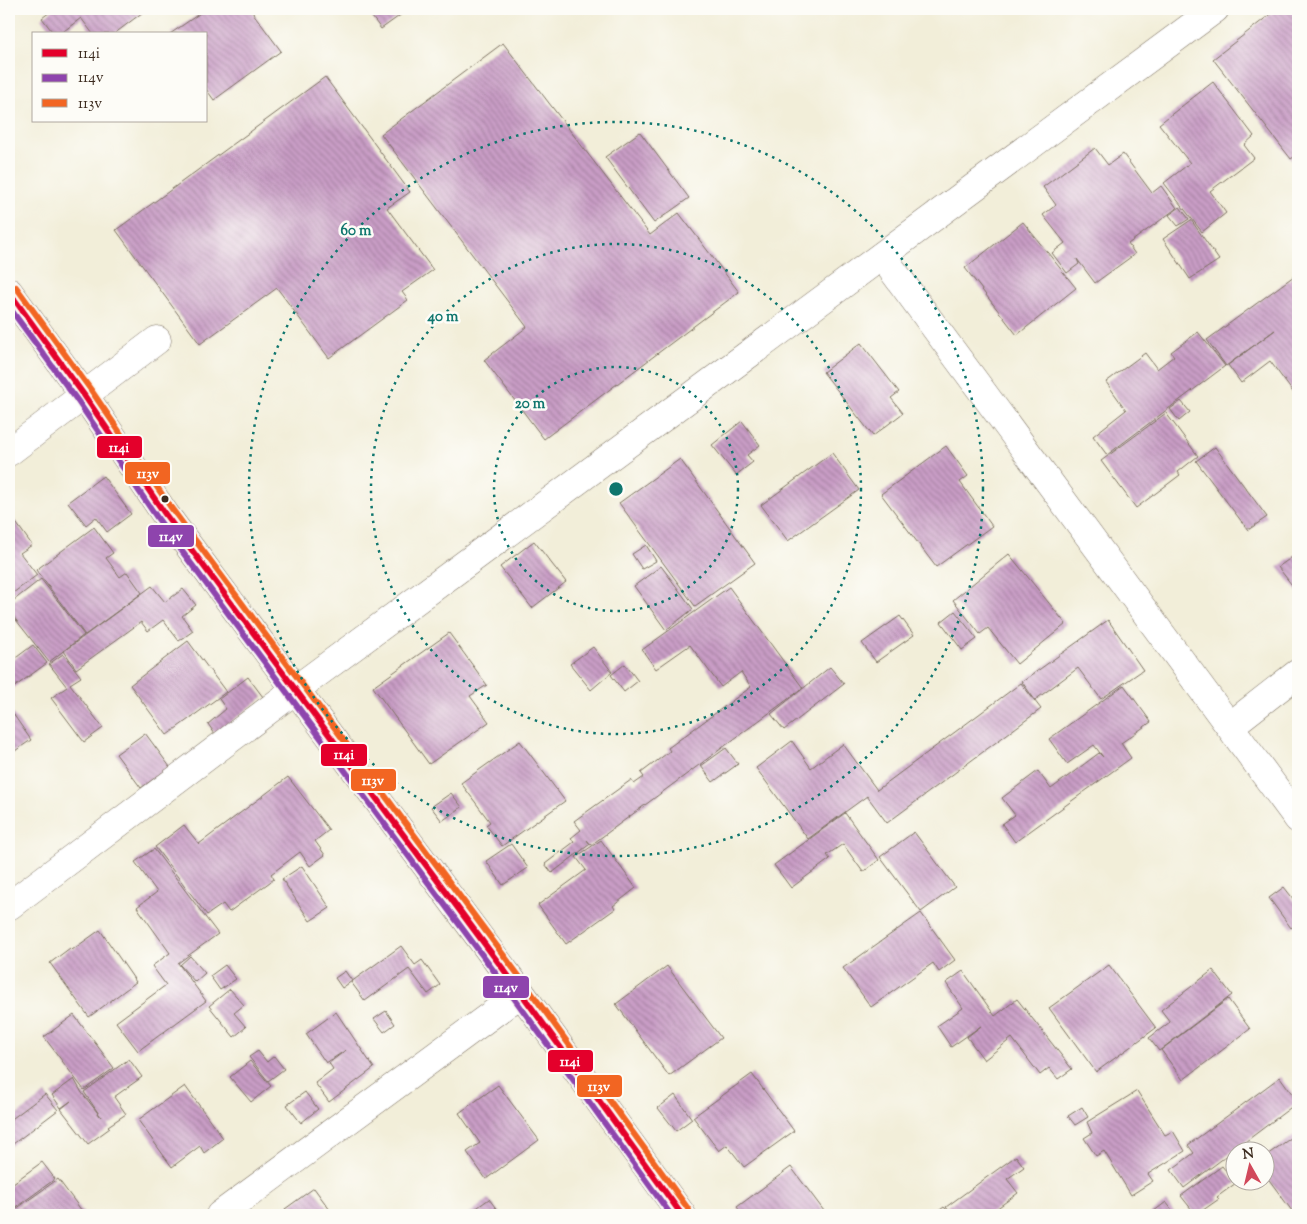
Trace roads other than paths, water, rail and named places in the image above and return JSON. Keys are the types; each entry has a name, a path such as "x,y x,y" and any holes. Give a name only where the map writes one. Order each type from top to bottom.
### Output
{"street":[{"path":"9,906 295,690 1215,9"},
{"path":"882,256 1298,819"},
{"path":"9,292 84,395 165,514 521,993 682,1215"},
{"path":"9,452 157,340"},
{"path":"1230,726 1298,674"},
{"path":"220,1215 521,993"}]}
